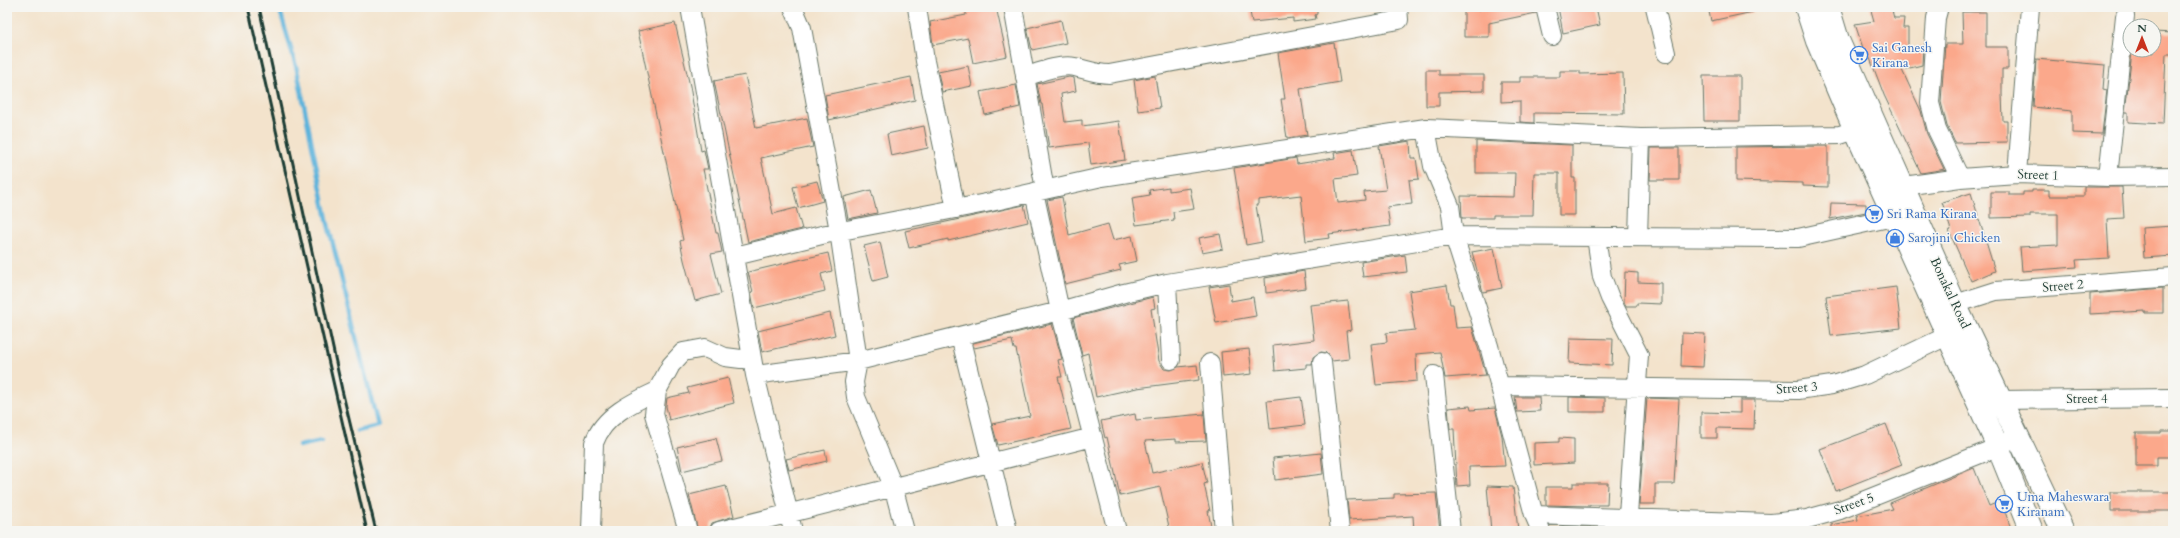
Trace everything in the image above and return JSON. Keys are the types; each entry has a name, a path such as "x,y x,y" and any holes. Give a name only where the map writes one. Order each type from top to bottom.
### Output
{"main road":[{"name":"Bonakal Road","path":"1806,7 1817,41 1855,130 1998,447 2032,531"},
{"name":"Bonakal Road","path":"1828,7 1838,40 1955,304 2063,531"}],"street":[{"path":"690,7 755,375 793,531"},
{"path":"793,7 802,28 839,231 858,361 854,382 856,397 893,486 905,531"},
{"path":"917,7 925,61 956,209"},
{"path":"1013,7 1025,77 1039,191 1060,311 1117,531"},
{"path":"1025,77 1064,67 1109,74 1399,20 1398,7"},
{"path":"1545,7 1552,36"},
{"path":"1655,7 1666,53"},
{"path":"2017,174 2030,7"},
{"path":"1932,11 1930,103 1937,130 1960,178"},
{"path":"2108,177 2125,16"},
{"path":"735,256 839,231 956,209 1102,177 1426,128 1641,138 1840,135 1855,130"},
{"path":"1426,128 1433,166 1450,206 1454,236 1490,346 1499,386 1537,523"},
{"path":"1638,237 1641,138"},
{"name":"Street 1","path":"1904,186 1960,178 2017,174 2108,177 2173,176"},
{"path":"755,375 858,361 1060,311 1124,292 1167,283 1454,236 1798,238 1893,217"},
{"path":"1596,237 1602,277 1610,298 1639,355 1627,525"},
{"name":"Street 2","path":"1955,304 1996,291 2173,277"},
{"path":"1167,283 1171,360"},
{"path":"960,336 990,463 1008,531"},
{"name":"Street 3","path":"1499,386 1798,390 1832,385 1864,375 1947,336"},
{"path":"688,531 654,414 656,391 671,365 683,352 705,348 725,357 741,360 752,358"},
{"path":"1322,362 1340,531"},
{"path":"1210,363 1224,531"},
{"path":"1434,375 1452,531"},
{"path":"591,531 594,443 596,437 607,423 627,406 656,391"},
{"name":"Street 4","path":"2001,400 2173,398"},
{"name":"Street 5","path":"1537,523 1721,527 1771,523 1807,525 1840,510 1998,447 2018,436"},
{"path":"720,531 893,486 1093,437"}],"building":[{"path":"996,7 1007,56 973,63 968,38 933,45 930,22 966,15 966,12"},
{"path":"1249,7 1317,7 1317,14 1315,15 1316,19 1293,22 1293,18 1252,22"},
{"path":"1464,7 1479,7 1479,10 1493,7 1535,7 1536,13 1489,23 1489,37 1464,37"},
{"path":"1558,7 1596,7 1600,25 1563,33"},
{"path":"1708,7 1753,7 1753,12 1711,21"},
{"path":"1870,7 1891,7 1894,18 1904,18 1903,28 1908,28 1908,50 1923,46 1922,65 1902,70 1921,111 1927,134 1944,169 1921,173 1884,95 1868,53 1865,54 1855,24 1874,21"},
{"path":"1962,12 1986,12 1986,47 2008,47 2008,69 2002,69 2003,121 2007,121 2007,142 1955,143 1947,126 1941,102 1945,44 1963,44"},
{"path":"1061,20 1066,43 1032,50 1027,28"},
{"path":"675,23 690,86 701,151 704,150 708,169 703,169 716,233 718,233 722,252 711,254 721,294 695,301 684,260 680,241 683,240 638,31"},
{"path":"2162,32 2173,33 2173,54 2166,54 2163,124 2128,122 2128,112 2125,112 2131,58 2162,58"},
{"path":"1334,43 1340,82 1300,89 1307,135 1287,138 1281,99 1285,99 1278,53"},
{"path":"2036,59 2105,65 2103,89 2107,90 2102,134 2072,133 2072,111 2033,107"},
{"path":"968,66 972,86 942,92 938,72"},
{"path":"1426,70 1439,70 1439,75 1484,75 1484,91 1439,92 1439,106 1426,106"},
{"path":"1560,71 1580,71 1580,74 1623,73 1624,114 1534,113 1534,123 1520,122 1520,101 1501,102 1501,82 1520,82 1520,77 1560,77"},
{"path":"745,75 756,128 807,118 813,147 761,158 773,214 796,208 802,229 748,242 714,81"},
{"path":"1155,76 1160,108 1138,111 1134,80"},
{"path":"1703,76 1740,76 1740,121 1704,121"},
{"path":"911,77 915,100 829,120 825,95"},
{"path":"1069,77 1074,78 1076,91 1061,94 1065,122 1082,120 1082,126 1119,121 1125,160 1091,165 1088,143 1049,148 1042,104 1037,84"},
{"path":"1016,85 1020,107 985,115 980,92"},
{"path":"924,126 928,148 891,156 887,134"},
{"path":"1410,141 1411,158 1416,158 1419,179 1409,180 1412,204 1387,207 1390,226 1329,234 1330,238 1306,241 1301,195 1258,200 1258,205 1256,205 1262,242 1246,245 1234,168 1296,158 1297,164 1335,158 1334,153 1353,150 1357,176 1335,179 1338,203 1365,200 1364,192 1386,190 1379,146"},
{"path":"1476,141 1572,145 1572,178 1575,178 1575,215 1559,215 1559,173 1534,173 1533,215 1493,215 1493,218 1462,218 1461,196 1514,197 1515,173 1476,173"},
{"path":"1828,146 1828,187 1803,186 1803,183 1736,181 1736,147"},
{"path":"1651,148 1679,148 1679,180 1650,180"},
{"path":"817,181 823,201 798,208 793,187"},
{"path":"1169,187 1169,191 1190,188 1194,209 1173,212 1174,220 1136,225 1132,198 1150,195 1149,190"},
{"path":"2084,187 2122,187 2124,218 2107,219 2109,258 2076,260 2077,267 2022,271 2020,247 2058,245 2058,214 2030,214 2030,217 1991,218 1991,192 2009,192 2009,195 2023,195 2023,192 2032,192 2032,190 2049,190 2049,196 2084,196"},
{"path":"871,190 877,213 848,219 844,197"},
{"path":"1971,193 1995,271 1971,281 1949,231 1951,230 1942,202"},
{"path":"1062,197 1069,235 1108,224 1113,240 1132,236 1137,261 1119,265 1121,270 1065,284 1047,200"},
{"path":"1831,203 1866,204 1866,212 1830,219"},
{"path":"1024,205 1028,222 948,241 948,239 909,248 905,231"},
{"path":"2173,226 2173,256 2144,258 2142,228"},
{"path":"1220,234 1223,249 1202,253 1199,238"},
{"path":"880,242 888,277 873,281 864,246"},
{"path":"1494,248 1502,288 1483,292 1472,252"},
{"path":"828,253 832,271 821,274 825,291 754,308 751,292 753,292 748,272"},
{"path":"1405,255 1407,272 1363,277 1361,262"},
{"path":"1304,271 1306,288 1266,293 1265,278"},
{"path":"1625,272 1638,273 1638,282 1661,283 1661,304 1637,303 1637,306 1626,306 1624,302"},
{"path":"1229,284 1231,301 1253,297 1256,316 1216,323 1209,287"},
{"path":"1447,285 1450,304 1453,304 1456,328 1472,327 1486,375 1445,378 1440,352 1416,354 1417,381 1376,385 1371,344 1387,342 1386,333 1415,330 1409,291"},
{"path":"1896,287 1901,328 1831,336 1826,296"},
{"path":"2163,288 2163,313 2145,313 2145,311 2090,314 2090,294"},
{"path":"1153,297 1155,308 1151,309 1159,361 1164,369 1171,370 1178,367 1197,365 1199,380 1137,388 1096,397 1088,353 1082,355 1073,318"},
{"path":"1348,301 1351,330 1346,331 1349,359 1332,361 1327,353 1321,352 1313,357 1312,364 1306,364 1306,368 1275,371 1273,345 1314,340 1310,305"},
{"path":"830,313 835,335 762,352 758,331"},
{"path":"1052,324 1062,359 1058,360 1062,377 1058,377 1071,429 998,445 992,424 1030,416 1016,349 1014,349 1012,340 974,348 973,343"},
{"path":"1682,333 1705,334 1703,367 1681,366"},
{"path":"1570,338 1613,339 1612,365 1569,363"},
{"path":"1249,349 1252,374 1223,377 1221,352"},
{"path":"728,378 734,403 669,420 666,406 667,398 689,393 687,388"},
{"path":"1301,397 1305,425 1270,429 1267,401"},
{"path":"1515,397 1539,397 1540,411 1517,412"},
{"path":"1569,397 1605,398 1605,412 1569,412"},
{"path":"1647,398 1679,399 1674,484 1655,484 1655,504 1639,504"},
{"path":"1740,400 1755,400 1754,429 1717,428 1717,438 1701,438 1701,412 1740,413"},
{"path":"1470,406 1471,410 1495,408 1502,436 1505,466 1469,467 1470,485 1457,486 1454,429 1450,429 1448,408"},
{"path":"1135,414 1136,420 1204,414 1206,441 1176,442 1176,439 1145,441 1152,473 1202,462 1207,483 1204,484 1210,511 1208,511 1212,531 1170,531 1160,487 1120,496 1107,437 1105,438 1101,421"},
{"path":"1886,424 1902,465 1836,491 1820,449"},
{"path":"2161,431 2173,431 2173,457 2157,457 2157,466 2136,466 2136,433 2161,433"},
{"path":"716,438 722,461 682,471 677,447"},
{"path":"1559,438 1574,439 1574,463 1534,465 1534,443 1559,442"},
{"path":"825,450 827,461 789,470 786,459"},
{"path":"1321,453 1323,474 1275,480 1273,458"},
{"path":"1974,468 1989,506 2001,501 2012,531 1831,531 1831,525 1858,520 1857,516 1893,509 1890,503"},
{"path":"1573,483 1608,483 1607,505 1546,505 1546,487 1573,487"},
{"path":"726,486 734,516 712,523 709,531 698,531 689,495"},
{"path":"1487,486 1513,487 1518,530 1491,531"},
{"path":"2111,492 2173,492 2173,511 2111,511"},
{"path":"1436,493 1440,531 1414,531 1413,516 1349,520 1347,500 1394,498 1394,494"},
{"path":"1562,526 1591,527 1591,531 1562,531"}],"waterway":[{"path":"279,7 297,70 328,224 378,426 358,431"},
{"path":"299,446 322,441"}],"railway":[{"path":"248,7 367,531"},
{"path":"259,7 342,390 376,531"}],"place":[{"name":"Sai Ganesh Kirana","path":"1859,55"},
{"name":"Sri Rama Kirana","path":"1874,214"},
{"name":"Sarojini Chicken","path":"1895,238"},
{"name":"Uma Maheswara Kiranam","path":"2004,504"}]}
